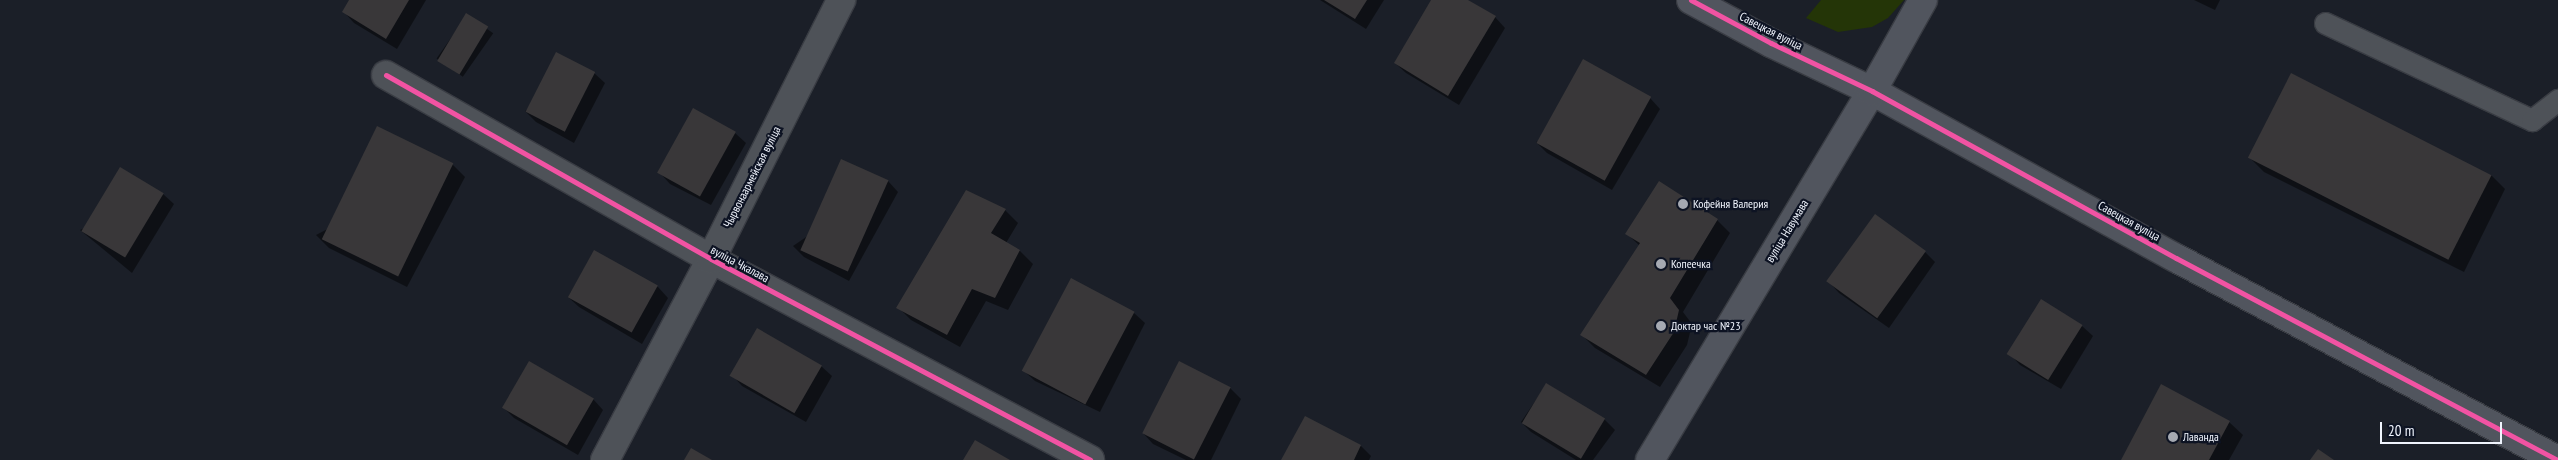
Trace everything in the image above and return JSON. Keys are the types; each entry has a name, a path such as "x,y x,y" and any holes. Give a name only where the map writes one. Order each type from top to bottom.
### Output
{"street":[{"name":"Чырвонаармейская вуліца","path":"605,460 711,259 840,0"},
{"name":"Савецкая вуліца","path":"1691,0 1771,43 1872,90 2176,258 2558,460"},
{"name":"вуліца Навумава","path":"1650,460 1872,90 1923,0"},
{"name":"вуліца Чкалава","path":"386,75 711,259 1083,458"}],"lane":[{"path":"2325,23 2532,120 2558,100"}],"green space":[{"path":"1821,0 1904,0 1888,18 1872,27 1838,32 1806,18"}],"building":[{"path":"349,0 409,0 386,39 342,12"},
{"path":"1324,0 1367,0 1355,19"},
{"path":"1431,0 1468,0 1496,16 1448,96 1394,63"},
{"path":"466,13 488,26 459,74 437,61"},
{"path":"556,52 595,72 565,132 526,112"},
{"path":"1583,59 1651,97 1605,181 1536,143"},
{"path":"2291,73 2491,175 2448,260 2248,158"},
{"path":"693,108 736,132 700,196 657,173"},
{"path":"377,126 453,163 398,277 322,239"},
{"path":"841,159 889,180 848,272 800,250"},
{"path":"120,167 164,193 125,258 81,231"},
{"path":"1659,181 1718,219 1670,298 1679,310 1674,332 1646,375 1580,335 1640,243 1625,234"},
{"path":"966,190 1006,209 991,233 1020,250 995,298 972,289 947,335 896,308"},
{"path":"1875,214 1926,251 1877,318 1826,281"},
{"path":"594,250 658,285 632,333 568,297"},
{"path":"1071,278 1135,312 1085,405 1022,371"},
{"path":"2041,299 2083,325 2048,380 2007,354"},
{"path":"757,328 822,365 794,413 730,376"},
{"path":"529,361 594,398 567,445 502,408"},
{"path":"1179,361 1231,387 1194,460 1142,433"},
{"path":"1546,383 1605,419 1581,459 1522,423"},
{"path":"2161,384 2230,421 2209,460 2121,460"},
{"path":"1305,416 1361,445 1354,460 1281,460"},
{"path":"975,440 1010,460 963,460"},
{"path":"691,448 712,460 684,460"},
{"path":"2318,449 2334,460 2310,460"}],"cycle path":[{"path":"1691,0 1771,43 1872,91 2176,258 2558,460"},
{"path":"386,75 711,259 1090,460"}],"place":[{"name":"Кофейня Валерия","path":"1683,204"},
{"name":"Копеечка","path":"1661,264"},
{"name":"Доктар час №23","path":"1661,326"},
{"name":"Лаванда","path":"2173,437"}]}
